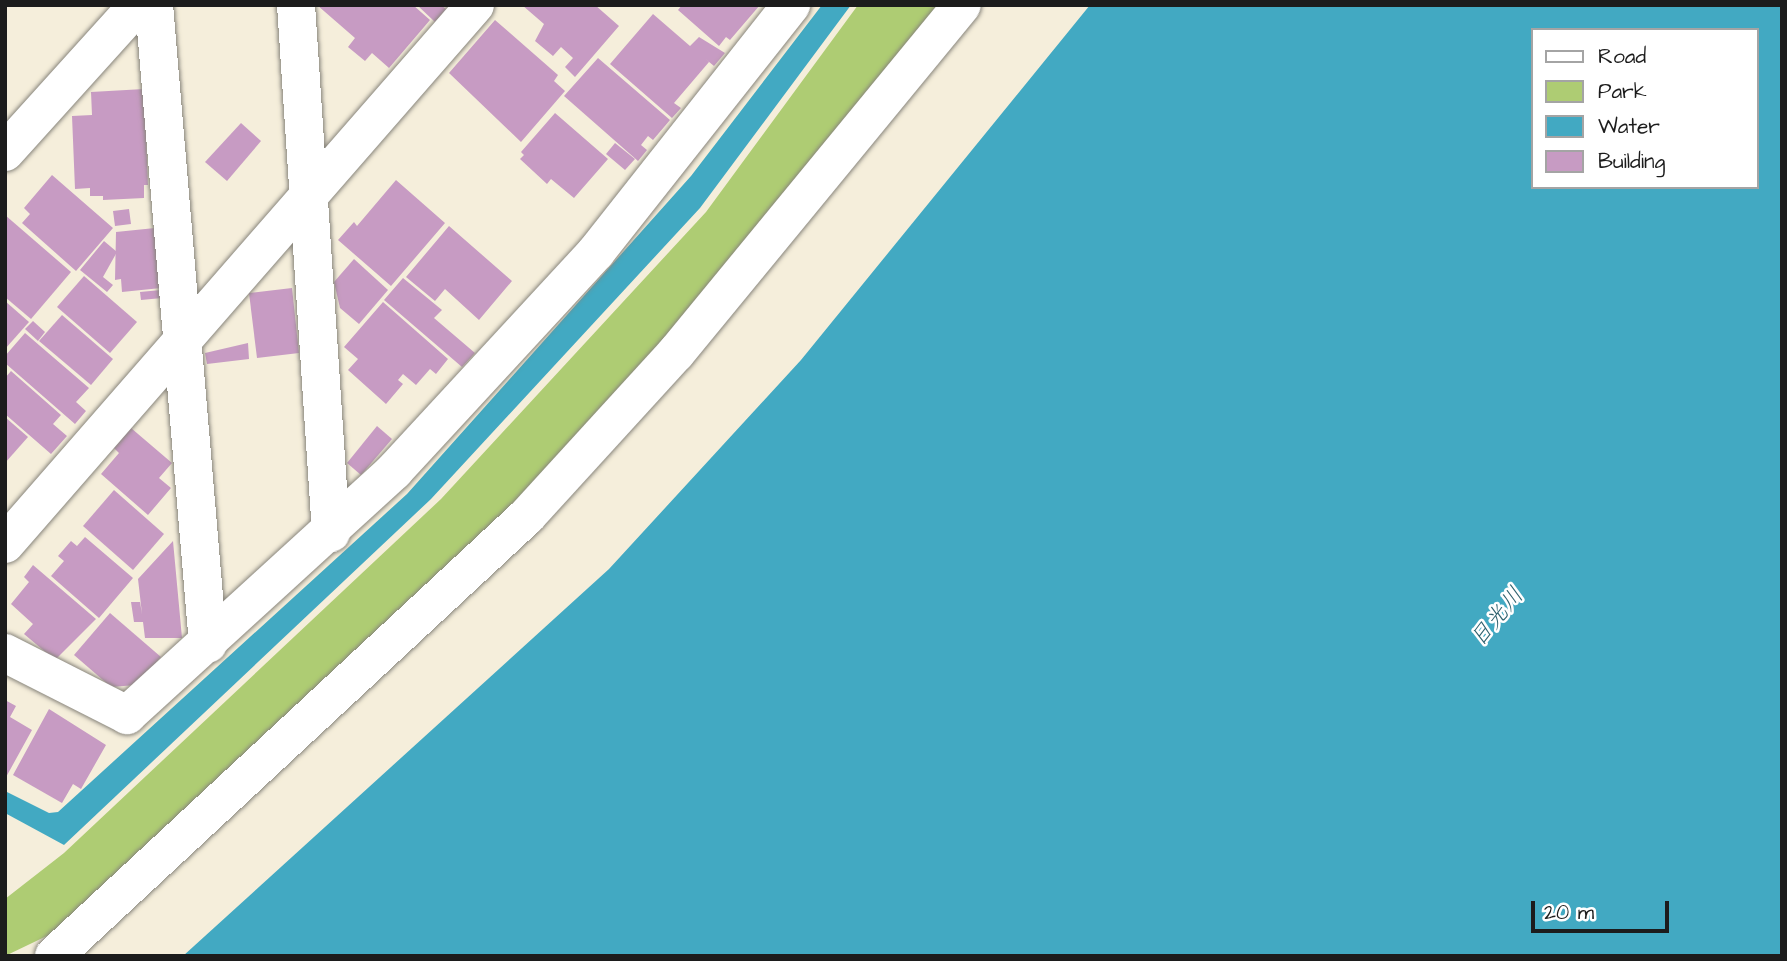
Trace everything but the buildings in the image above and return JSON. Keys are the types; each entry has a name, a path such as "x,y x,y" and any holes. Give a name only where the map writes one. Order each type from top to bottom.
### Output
{"street":[{"path":"5,152 138,5"},
{"path":"154,5 208,643"},
{"path":"296,5 331,533"},
{"path":"5,544 475,5"},
{"path":"5,653 127,715 331,533 394,471 596,252 791,5"},
{"path":"54,956 527,516 676,353 962,5"}],"green space":[{"path":"858,5 946,5 666,340 514,509 53,933 5,956 5,899 64,853 441,499 706,212"}],"water":[{"path":"822,5 851,5 700,208 431,499 64,845 5,813 5,791 49,813 58,812 407,494 691,176"},
{"name":"日光川","path":"1090,5 1782,5 1782,956 183,956 609,569 801,360"}]}
